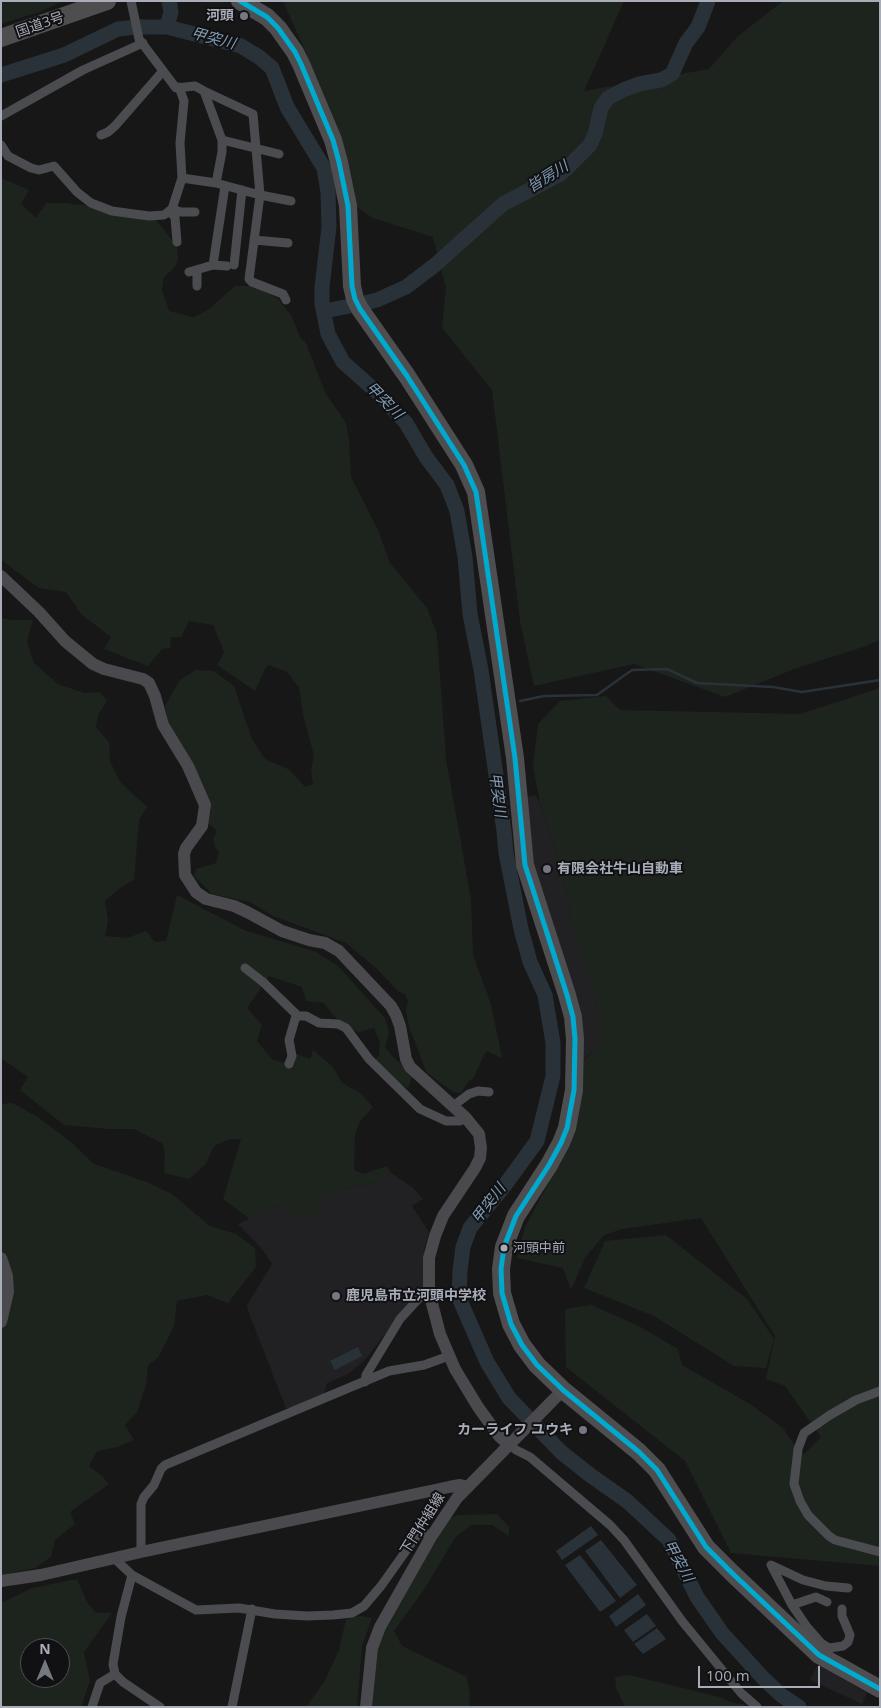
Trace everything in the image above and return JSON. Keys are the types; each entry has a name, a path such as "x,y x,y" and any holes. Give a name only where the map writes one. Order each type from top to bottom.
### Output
{"highway":[{"name":"国道3号","path":"1,38 107,1"},
{"path":"240,1 267,17 278,28 295,52 332,140 339,162 348,206 352,286 355,299 360,309 426,403 464,465 476,492 515,758 524,866 567,995 573,1018 575,1039 574,1090 567,1128 549,1165 519,1210 508,1233 504,1247 501,1269 502,1293 510,1324 522,1345 537,1365 562,1390 639,1452 657,1470 706,1547 801,1639 827,1653 880,1690"}],"street":[{"path":"132,3 141,41 176,88 195,86 253,114 260,195 250,279 252,282 283,294 286,300"},
{"path":"1,116 83,70 141,41"},
{"path":"102,135 116,126 163,71"},
{"path":"1,145 8,156 31,168 39,170 54,166 77,192 91,203 112,211 149,216 164,215 170,210 182,178 180,142 184,101 179,87"},
{"path":"204,91 222,140 221,185 214,265"},
{"path":"222,140 280,154"},
{"path":"182,178 291,201"},
{"path":"197,286 193,271 214,265 230,266 242,190"},
{"path":"170,210 195,212"},
{"path":"170,210 175,217 177,242"},
{"path":"254,240 288,243"},
{"path":"1,576 39,612 65,641 93,664 104,669 143,679 149,684 163,724 188,766 204,805 202,826 186,848 184,854 185,875 196,892 206,899 234,906 282,931 308,940 325,943 339,951 391,1006 396,1015 406,1059 410,1067 466,1118 479,1134 480,1158 439,1225 430,1258 429,1292 440,1334 449,1356 478,1407 499,1436 510,1443 516,1450 530,1458 624,1540 682,1621 741,1693 757,1707"},
{"path":"245,968 263,982 298,1016 306,1016 319,1023 338,1024 346,1028 369,1060 420,1109 446,1121 460,1121 466,1118"},
{"path":"289,1064 292,1056 289,1040 290,1034 296,1016 298,1016"},
{"path":"453,1106 469,1094 478,1091 490,1092"},
{"path":"1,1258 7,1276 8,1292 1,1322"},
{"path":"365,1382 366,1375 400,1319 421,1296 429,1292"},
{"path":"141,1552 141,1504 154,1485 160,1469 165,1464 389,1371 424,1365 449,1356"},
{"name":"下門仲組線","path":"366,1707 372,1648 380,1627 431,1537 453,1503 562,1390"},
{"path":"880,1391 856,1400 804,1433 798,1448 794,1484 808,1515 829,1536 835,1540 880,1552"},
{"path":"1,1581 41,1575 449,1487 460,1485 468,1487"},
{"path":"114,1559 132,1575 196,1610 239,1608 275,1614 333,1615 352,1613 364,1606 418,1534 422,1531 431,1537"},
{"path":"842,1609 842,1616 850,1635 848,1642 827,1653 792,1605 771,1565 803,1580 826,1586 848,1588"},
{"path":"132,1575 121,1616 113,1664 116,1674 123,1682 160,1707"},
{"path":"792,1605 809,1598 816,1598 827,1602"},
{"path":"232,1707 252,1609"},
{"path":"92,1707 100,1683 116,1674"}],"shaded area":[{"path":"1,1 64,1 42,11 1,24"},
{"path":"283,1 624,1 584,91 709,69 737,37 783,1 880,1 880,640 797,668 725,697 634,664 534,686 520,621 492,390 442,328 446,288 433,237 373,218 351,203 308,57"},
{"path":"1,178 29,190 21,204 36,218 46,203 64,203 90,206 155,219 177,246 178,259 175,267 164,277 162,290 169,311 193,317 208,310 235,286 256,286 277,298 291,315 301,339 305,341 326,394 346,423 349,439 351,477 378,530 390,563 427,608 437,634 446,759 471,899 473,955 491,1004 502,1058 486,1051 474,1077 468,1082 461,1093 453,1092 427,1073 409,1027 406,1011 408,1000 405,994 398,991 376,968 346,943 273,916 250,902 212,894 194,876 196,869 216,863 219,853 213,838 217,831 208,823 211,811 210,804 168,723 165,706 180,680 196,670 214,671 234,686 252,739 265,759 290,770 305,787 313,784 311,770 314,755 304,719 299,688 287,672 269,665 265,669 255,691 217,665 224,652 213,625 189,621 181,637 171,637 170,648 162,649 148,666 104,649 111,637 81,614 66,592 39,588 1,560"},
{"path":"1,618 33,620 27,642 34,663 58,684 84,693 100,692 107,701 98,715 96,727 109,742 110,761 120,782 147,807 139,820 134,880 120,888 105,901 108,920 105,936 127,938 146,931 155,942 166,941 177,895 244,930 316,952 338,966 385,1018 389,1032 385,1047 392,1056 413,1074 408,1088 370,1066 379,1055 380,1043 374,1028 359,1032 346,1028 324,1003 306,1001 302,987 269,976 247,1008 262,1025 257,1041 272,1059 283,1063 291,1052 310,1059 313,1050 333,1067 342,1083 359,1092 373,1107 360,1121 355,1135 354,1170 363,1174 387,1166 391,1173 367,1186 357,1184 328,1197 319,1212 301,1220 281,1204 250,1219 223,1199 241,1139 230,1139 214,1146 205,1165 189,1179 164,1173 165,1152 162,1143 134,1129 64,1125 20,1090 28,1077 1,1058"},
{"path":"880,688 880,1566 731,1553 685,1461 566,1367 565,1309 591,1305 639,1326 678,1349 682,1365 750,1404 783,1428 793,1443 804,1454 821,1437 785,1386 766,1379 775,1336 701,1218 622,1229 604,1235 585,1258 571,1290 563,1268 517,1258 525,1227 565,1152 582,1063 599,1044 599,1011 570,921 569,902 559,862 540,803 533,767 538,724 560,701 606,696 620,710 800,714"},
{"path":"535,795 540,803 559,862 569,902 570,921 599,1011 599,1044 582,1062 534,877 525,797"},
{"path":"12,1103 36,1116 70,1141 94,1164 147,1182 172,1194 210,1226 236,1234 255,1248 256,1267 228,1303 207,1295 177,1301 174,1326 158,1358 148,1365 146,1385 137,1412 125,1425 134,1440 118,1447 97,1451 89,1466 109,1484 70,1512 75,1524 55,1540 51,1557 35,1568 1,1575 1,1308 4,1297 1,1269 1,1104"},
{"name":"鹿児島市立河頭中学校","path":"391,1173 412,1187 423,1199 412,1206 429,1232 424,1249 423,1290 399,1316 364,1361 348,1374 327,1383 324,1395 290,1409 286,1408 247,1305 272,1264 262,1249 238,1224 281,1204 319,1212 328,1197 357,1184 367,1186"},
{"path":"666,1235 747,1299 774,1339 766,1368 734,1366 654,1316 584,1288 605,1241"},
{"path":"358,1347 362,1356 335,1370 330,1361"},
{"path":"497,1514 509,1527 509,1536 492,1525 471,1525 455,1538 425,1588 394,1631 402,1646 467,1677 470,1694 469,1707 372,1707 378,1648 387,1627 448,1520 458,1515"},
{"path":"591,1526 598,1535 562,1560 556,1551"},
{"path":"601,1540 637,1585 620,1598 585,1551"},
{"path":"580,1555 616,1601 600,1612 565,1565"},
{"path":"77,1579 87,1602 96,1613 112,1613 84,1652 90,1681 81,1707 1,1707 1,1603 32,1588"},
{"path":"638,1594 646,1605 616,1627 609,1616"},
{"path":"647,1614 656,1626 633,1642 624,1630"},
{"path":"361,1616 372,1618 362,1646 357,1707 306,1707 324,1682 339,1650 346,1619"},
{"path":"657,1628 666,1639 643,1654 634,1644"},
{"path":"818,1664 867,1693 862,1704 810,1680"},
{"path":"629,1675 720,1697 747,1707 625,1707 616,1688 615,1677"}],"waterway":[{"path":"167,27 171,12 169,1"},
{"name":"皆房川","path":"364,303 377,300 406,287 435,265 503,204 560,174 567,168 590,145 595,134 601,108 608,98 623,90 639,84 661,80 672,74 686,43 698,27 708,1"},
{"name":"甲突川","path":"1,75 64,55 118,29 167,27 241,46 272,68 287,107 324,168 328,192 329,227 322,287 322,304 328,334 343,362 380,395 406,423 426,457 447,485 457,511 465,557 470,614 481,670 506,853 521,929 530,962 545,995 553,1043 553,1076 537,1141 470,1228 463,1247 459,1298 487,1362 509,1398 561,1452 627,1501 669,1540 697,1597 722,1633 763,1678 781,1695 799,1707"},
{"name":"皆房川","path":"324,311 350,306"},
{"path":"520,701 544,696 597,695 632,670 667,669 697,683 773,687 802,692 880,680"}],"transit line":[{"path":"240,1 267,17 278,28 301,64 333,140 339,162 348,206 352,286 355,299 464,465 476,492 515,758 525,865 567,995 573,1017 575,1039 574,1090 567,1128 549,1165 516,1216 504,1247 501,1269 502,1293 511,1324 522,1345 537,1365 563,1390 639,1452 657,1470 706,1547 732,1573 819,1655 880,1689"}],"place":[{"name":"河頭","path":"244,16"},
{"name":"有限会社牛山自動車","path":"547,869"},
{"name":"河頭中前","path":"504,1248"},
{"name":"鹿児島市立河頭中学校","path":"336,1296"},
{"name":"カーライフ ユウキ","path":"583,1430"}]}
